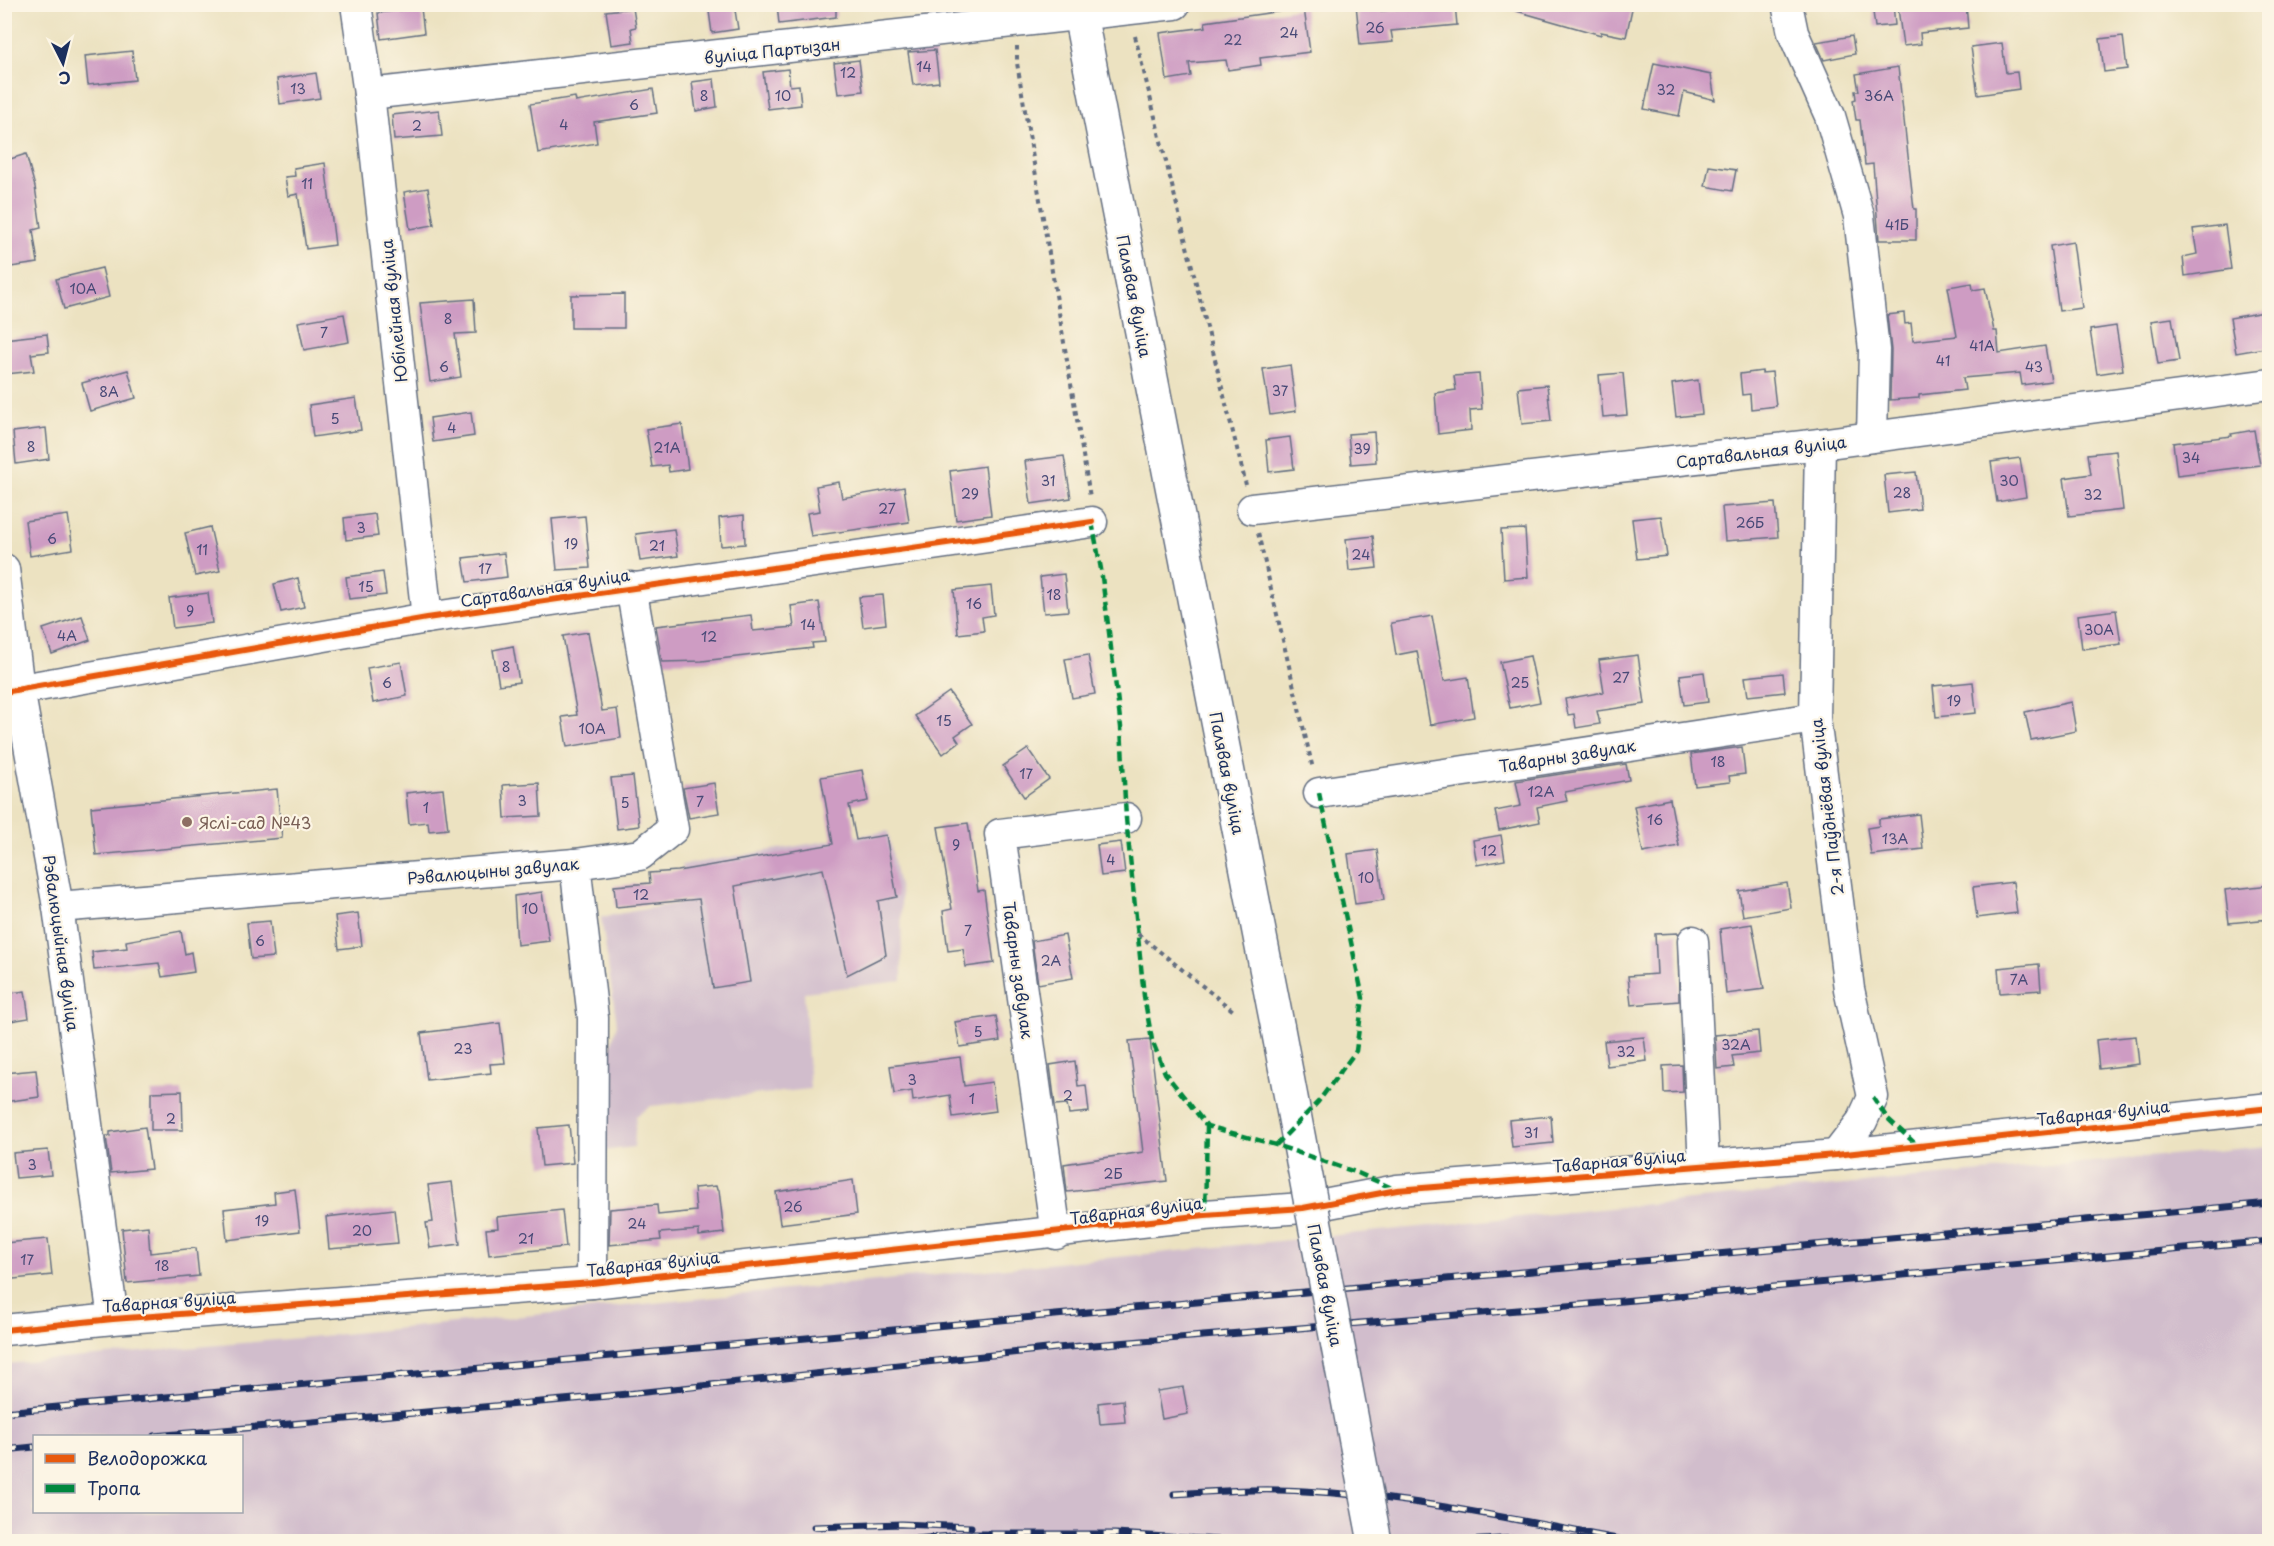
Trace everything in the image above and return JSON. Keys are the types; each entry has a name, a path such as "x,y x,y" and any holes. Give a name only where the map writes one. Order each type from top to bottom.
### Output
{"main road":[{"name":"Палявая вуліца","path":"1079,10 1278,1029 1375,1542"}],"street":[{"name":"Юбілейная вуліца","path":"356,4 369,94 427,618"},
{"name":"вуліца Партызан","path":"369,94 1023,22 1079,10 1175,4"},
{"path":"1787,4 1793,33 1830,116 1859,216 1874,350 1872,437"},
{"name":"Сартавальная вуліца","path":"1252,509 1820,444 2270,384"},
{"name":"2-я Паўднёвая вуліца","path":"1820,444 1815,718 1849,989 1873,1097 1862,1121 1836,1155"},
{"name":"Сартавальная вуліца","path":"12,691 427,618 1092,522"},
{"name":"Рэвалюцыйная вуліца","path":"4,569 12,691 58,907 113,1319"},
{"name":"Рэвалюцыны завулак","path":"58,907 575,864 640,855 673,829 631,587"},
{"name":"Таварны завулак","path":"1319,793 1815,718"},
{"name":"Таварны завулак","path":"1056,1234 1000,834 1126,818"},
{"path":"575,864 593,1018 592,1283"},
{"path":"1693,941 1704,1166"},
{"name":"Таварная вуліца","path":"4,1330 113,1319 592,1283 1056,1234 1205,1215 1303,1208 1396,1190 1836,1155 2270,1108"}],"path":[{"path":"1023,22 1018,40 1017,63 1088,479 1092,522"},
{"path":"1124,33 1135,36 1252,509 1319,793"},
{"path":"1138,934 1236,1013"}],"shaded area":[{"path":"888,831 901,897 902,981 804,992 810,1089 651,1106 636,1116 634,1147 595,1152 599,1090 617,1024 601,917 690,901 682,865"},
{"path":"2269,1146 2269,1541 5,1542 5,1364 343,1334 1873,1182"}],"building":[{"path":"708,4 734,4 738,29 712,33"},
{"path":"777,4 836,4 836,17 779,24"},
{"path":"1356,4 1380,4 1381,11 1422,7 1421,4 1455,4 1457,25 1391,31 1393,42 1360,45"},
{"path":"1514,4 1633,4 1626,37 1601,32 1601,35 1513,10"},
{"path":"1872,4 1893,4 1895,25 1875,27"},
{"path":"1923,4 1966,4 1968,28 1920,33 1921,44 1903,46 1898,8"},
{"path":"421,8 424,33 381,39 378,13"},
{"path":"633,8 636,27 631,28 633,42 611,45 606,11"},
{"path":"1304,8 1310,52 1260,58 1261,65 1228,70 1226,60 1189,63 1191,76 1167,80 1160,33 1206,27 1205,22"},
{"path":"1852,36 1855,54 1824,60 1816,42"},
{"path":"2123,36 2127,69 2104,72 2100,39"},
{"path":"2002,43 2006,73 2017,72 2019,89 1978,95 1971,47"},
{"path":"935,50 939,82 913,85 908,52"},
{"path":"132,51 135,80 88,85 85,56"},
{"path":"859,60 863,91 838,94 834,63"},
{"path":"1654,63 1711,75 1715,100 1684,92 1679,116 1644,109"},
{"path":"1898,67 1914,209 1916,209 1916,240 1879,240 1873,164 1865,165 1860,120 1856,120 1853,100 1856,99 1855,91 1859,91 1856,74"},
{"path":"788,69 790,86 799,85 801,105 768,109 763,72"},
{"path":"316,73 320,98 280,104 277,79"},
{"path":"714,79 717,107 696,111 692,82"},
{"path":"653,89 657,113 594,122 597,143 538,153 530,104 575,97 576,102"},
{"path":"439,110 442,136 394,140 392,115"},
{"path":"26,154 35,187 41,228 33,230 38,263 4,268 4,161"},
{"path":"325,163 335,245 306,249 298,194 288,196 285,177 295,176 294,168"},
{"path":"1709,166 1736,170 1732,191 1705,186"},
{"path":"428,188 434,225 410,229 404,192"},
{"path":"2225,225 2231,269 2185,276 2183,257 2197,254 2193,229"},
{"path":"2073,242 2082,308 2059,311 2050,246"},
{"path":"102,268 109,297 64,309 56,279"},
{"path":"1972,283 1973,290 1985,288 1994,331 1997,331 1999,353 2045,346 2051,381 2022,385 2020,373 1963,378 1965,390 1919,395 1919,398 1890,400 1891,350 1887,315 1904,313 1905,324 1911,323 1913,341 1957,336 1948,287"},
{"path":"624,294 624,328 571,328 571,295"},
{"path":"474,299 476,333 455,334 461,377 430,382 420,303"},
{"path":"2270,311 2270,347 2236,353 2230,318"},
{"path":"344,314 349,342 304,350 298,322"},
{"path":"2172,318 2179,361 2158,364 2151,321"},
{"path":"2116,326 2123,370 2097,374 2090,330"},
{"path":"47,334 49,352 31,354 34,371 6,374 4,339"},
{"path":"1290,365 1296,411 1270,415 1263,369"},
{"path":"128,370 136,398 90,411 82,383"},
{"path":"1762,371 1762,373 1772,372 1776,406 1751,409 1750,394 1742,395 1740,374"},
{"path":"1623,373 1627,415 1603,417 1599,375"},
{"path":"1479,374 1482,409 1470,410 1471,430 1438,434 1435,393 1456,390 1454,376"},
{"path":"1698,380 1702,414 1676,417 1672,384"},
{"path":"1547,385 1551,421 1522,424 1518,388"},
{"path":"356,398 361,430 313,437 309,405"},
{"path":"471,412 474,436 433,442 430,418"},
{"path":"682,424 688,469 669,472 668,465 652,467 646,429"},
{"path":"46,428 49,459 16,464 13,432"},
{"path":"2254,430 2260,465 2177,475 2173,443 2232,436 2231,434"},
{"path":"1374,432 1376,462 1351,464 1348,434"},
{"path":"1290,437 1294,469 1269,472 1266,440"},
{"path":"2116,451 2123,510 2069,516 2064,478 2091,474 2088,454"},
{"path":"1064,456 1071,498 1031,504 1025,461"},
{"path":"2020,458 2026,497 1997,502 1991,462"},
{"path":"985,466 991,515 956,520 950,471"},
{"path":"1916,472 1920,509 1888,513 1884,475"},
{"path":"839,482 842,498 904,487 909,522 811,536 807,513 820,511 816,486"},
{"path":"1775,503 1778,537 1725,541 1722,507"},
{"path":"375,514 378,536 346,540 344,518"},
{"path":"68,515 73,549 30,556 25,521"},
{"path":"744,515 745,544 721,546 719,518"},
{"path":"585,516 590,568 557,570 552,519"},
{"path":"1661,516 1667,556 1637,559 1632,519"},
{"path":"210,527 220,571 195,576 185,533"},
{"path":"674,529 678,556 640,561 636,534"},
{"path":"1525,529 1528,577 1504,579 1501,530"},
{"path":"1373,536 1377,568 1349,571 1346,539"},
{"path":"504,553 507,577 467,582 463,558"},
{"path":"383,572 386,595 349,599 346,577"},
{"path":"1064,574 1068,611 1044,613 1040,577"},
{"path":"298,578 304,607 281,612 274,584"},
{"path":"991,586 994,615 982,617 984,631 958,634 954,590"},
{"path":"208,593 212,623 173,628 169,598"},
{"path":"883,595 886,624 863,627 859,597"},
{"path":"819,602 825,642 812,643 813,648 702,661 662,662 656,626 751,615 753,631 794,627 791,606"},
{"path":"2116,610 2121,644 2082,649 2078,615"},
{"path":"82,616 90,640 52,654 43,629"},
{"path":"1432,616 1444,681 1468,677 1474,717 1430,725 1417,651 1396,655 1391,623"},
{"path":"588,632 602,711 617,709 621,738 567,747 562,717 577,715 563,636"},
{"path":"513,646 519,682 499,685 493,650"},
{"path":"1088,655 1095,694 1072,698 1065,659"},
{"path":"1638,655 1645,704 1597,711 1600,724 1576,728 1574,714 1568,715 1565,699 1604,692 1599,660"},
{"path":"1530,656 1540,702 1510,708 1500,662"},
{"path":"401,662 407,696 373,703 367,668"},
{"path":"1704,672 1708,702 1684,705 1680,675"},
{"path":"1783,673 1785,692 1748,696 1745,677"},
{"path":"1973,682 1976,713 1936,717 1933,686"},
{"path":"949,692 972,724 955,736 959,742 943,754 915,716"},
{"path":"2071,702 2076,731 2031,740 2025,712"},
{"path":"1742,747 1745,774 1729,776 1730,782 1695,786 1691,754"},
{"path":"1028,749 1049,779 1024,797 1003,766"},
{"path":"1626,764 1629,780 1565,792 1567,801 1537,807 1540,822 1499,830 1495,811 1521,806 1516,781"},
{"path":"862,770 868,801 849,805 856,840 886,835 897,897 878,901 886,955 847,975 823,869 735,886 750,982 713,988 699,899 616,907 614,886 650,883 649,873 678,871 833,844 821,777"},
{"path":"633,776 639,826 617,829 611,778"},
{"path":"539,783 541,816 505,818 503,785"},
{"path":"714,783 719,813 689,818 683,788"},
{"name":"Яслі-сад №43","path":"277,789 282,838 96,855 91,807"},
{"path":"443,789 448,829 429,831 428,822 409,824 406,793"},
{"path":"1670,799 1679,846 1643,853 1634,806"},
{"path":"1919,814 1923,849 1871,855 1867,828 1879,826 1879,819"},
{"path":"968,823 978,891 984,890 994,963 966,967 963,949 948,951 943,911 952,909 938,827"},
{"path":"1501,835 1505,860 1477,865 1473,840"},
{"path":"1121,842 1125,873 1101,876 1097,845"},
{"path":"1377,850 1384,900 1355,904 1348,854"},
{"path":"2013,882 2017,913 1977,918 1973,887"},
{"path":"1787,883 1791,908 1743,916 1739,891"},
{"path":"2270,885 2270,919 2229,923 2225,890"},
{"path":"542,892 549,941 517,945 514,896"},
{"path":"358,913 362,946 339,949 335,916"},
{"path":"270,921 274,957 251,959 247,923"},
{"path":"1752,924 1764,989 1726,994 1720,929"},
{"path":"181,931 185,954 191,952 194,972 162,977 159,963 94,970 92,952 127,948 126,941"},
{"path":"1678,933 1679,1001 1631,1005 1628,976 1657,974 1655,934"},
{"path":"1065,935 1073,978 1038,984 1032,941"},
{"path":"2039,964 2041,990 2000,993 1998,968"},
{"path":"25,991 29,1018 4,1022 4,994"},
{"path":"996,1016 1000,1041 960,1047 955,1022"},
{"path":"500,1023 505,1063 490,1064 491,1073 427,1080 421,1033"},
{"path":"1758,1031 1760,1053 1732,1056 1734,1067 1717,1069 1715,1035"},
{"path":"2136,1036 2139,1064 2099,1069 2096,1040"},
{"path":"1644,1037 1647,1061 1607,1066 1604,1041"},
{"path":"1150,1039 1167,1181 1067,1192 1064,1164 1143,1152 1129,1041"},
{"path":"960,1057 964,1086 992,1082 996,1111 953,1117 950,1095 913,1101 912,1091 894,1094 890,1066"},
{"path":"1075,1061 1078,1086 1086,1085 1089,1112 1069,1114 1067,1104 1055,1105 1050,1065"},
{"path":"1682,1065 1683,1092 1664,1093 1663,1066"},
{"path":"36,1070 39,1097 4,1102 4,1073"},
{"path":"182,1091 183,1130 151,1130 151,1092"},
{"path":"1551,1116 1553,1143 1512,1147 1509,1120"},
{"path":"569,1125 573,1163 542,1166 538,1128"},
{"path":"145,1127 151,1169 111,1173 106,1136 110,1136 110,1132"},
{"path":"48,1150 51,1175 16,1178 13,1153"},
{"path":"853,1180 857,1214 780,1224 776,1192"},
{"path":"452,1182 460,1244 430,1248 426,1223 433,1222 428,1185"},
{"path":"716,1186 719,1190 724,1233 699,1236 699,1230 660,1233 661,1240 609,1245 610,1209 657,1205 658,1215 696,1211 694,1188"},
{"path":"295,1189 300,1231 227,1240 224,1209 275,1203 274,1192"},
{"path":"394,1209 398,1243 329,1249 326,1217"},
{"path":"562,1210 566,1247 489,1255 486,1229 498,1228 497,1217"},
{"path":"148,1226 150,1253 196,1248 199,1276 127,1283 122,1229"},
{"path":"48,1239 52,1275 4,1280 4,1243"},
{"path":"1183,1387 1188,1414 1162,1419 1157,1391"},
{"path":"1123,1400 1125,1422 1100,1424 1098,1403"}],"railway":[{"path":"4,1412 2270,1203"},
{"path":"165,1435 608,1396 1057,1348 1579,1305 2270,1241"},
{"path":"4,1450 33,1447"},
{"path":"1174,1494 1265,1490 1368,1496 1457,1509 1633,1542"},
{"path":"814,1527 901,1524 971,1527"},
{"path":"880,1542 975,1534 1115,1534 1254,1542"},
{"path":"1448,1542 1539,1537 1589,1540"}],"marked path":[{"path":"1092,522 1101,569 1121,727 1126,818 1144,996 1152,1040 1165,1073 1207,1126 1276,1145 1358,1173 1394,1189"},
{"path":"1276,1145 1318,1102 1356,1051 1363,998 1319,793"},
{"path":"1873,1097 1887,1118 1918,1146"},
{"path":"1205,1215 1207,1126"}],"cycle path":[{"path":"4,692 427,618 1092,522"},
{"path":"4,1330 113,1319 592,1283 1205,1215 1303,1208 1397,1190 1836,1155 2270,1108"}],"place":[{"name":"Яслі-сад №43","path":"187,822"}]}
